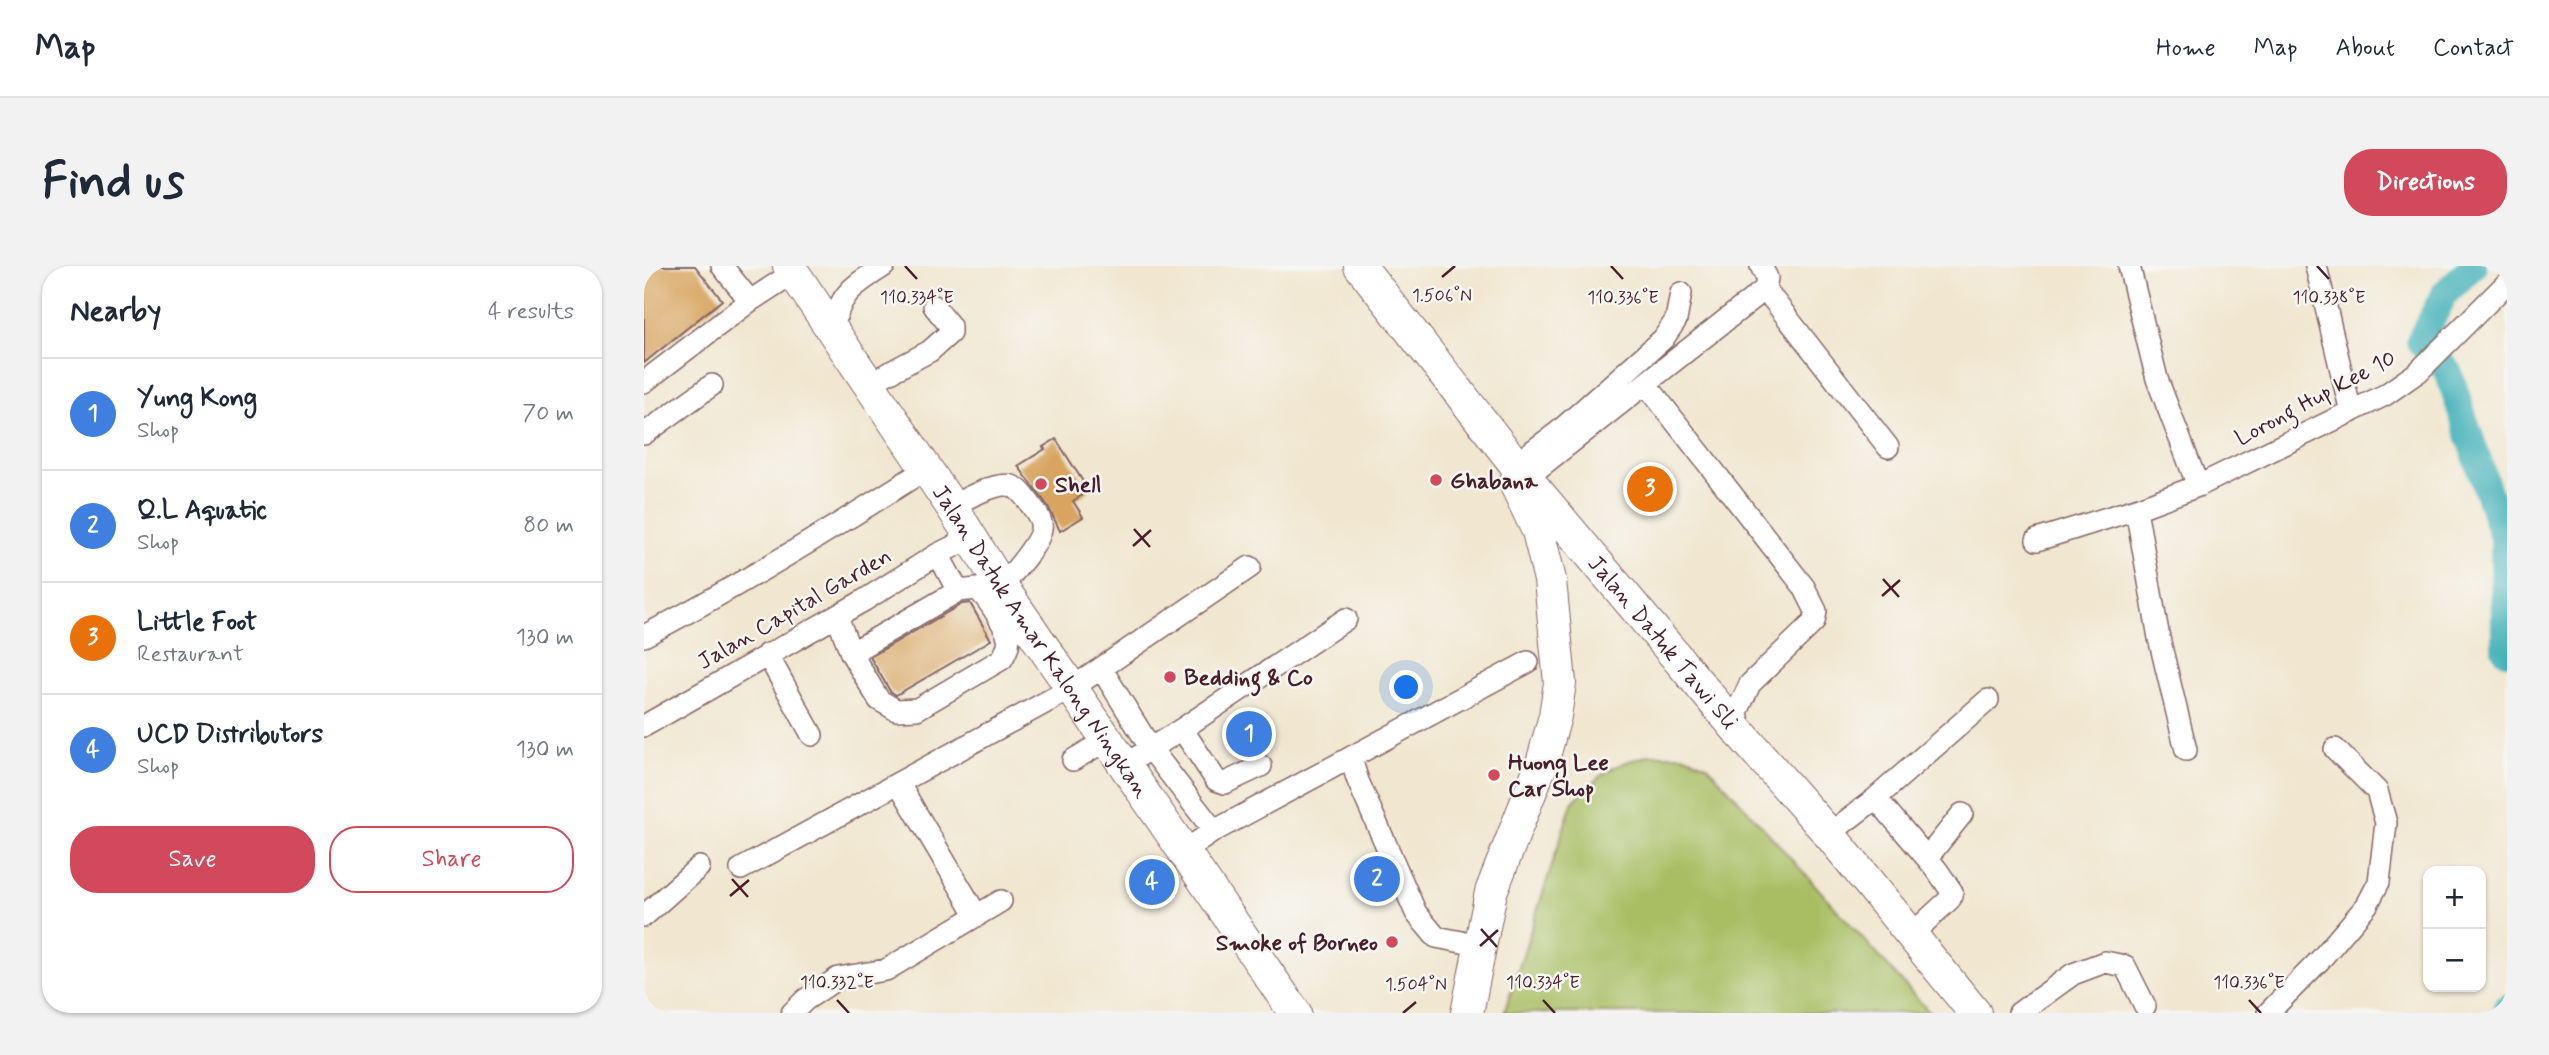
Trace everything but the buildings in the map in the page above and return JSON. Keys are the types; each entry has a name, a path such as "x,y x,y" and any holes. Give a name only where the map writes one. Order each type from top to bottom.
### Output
{"highway":[{"name":"Jalan Datuk Tawi Sli","path":"1360,266 1520,471 1741,734 1829,834 1975,1013"},
{"name":"Jalan Datuk Amar Kalong Ningkan","path":"791,270 952,507 1002,587 1108,739 1139,757 1184,851 1295,1013"},
{"path":"1467,1013 1491,892 1543,760 1555,716 1560,683 1550,580 1538,531 1491,434"},
{"path":"1462,942 1470,921 1491,892"}],"street":[{"path":"722,266 750,301"},
{"path":"833,331 836,314 847,291 884,266"},
{"path":"1520,471 1646,384 1765,289 1767,278 1762,266"},
{"path":"2129,266 2157,379 2199,486"},
{"path":"2316,266 2351,412"},
{"path":"644,382 791,270"},
{"name":"Lorong Hup Kee 10","path":"2037,540 2199,486 2385,395 2418,372 2507,283"},
{"path":"1765,289 1888,447"},
{"path":"1520,471 1558,433 1663,340 1676,320 1681,293"},
{"path":"868,384 930,351 950,333 950,326 934,306"},
{"path":"1646,384 1804,587 1816,611 1814,622 1750,684 1737,712 1741,734"},
{"path":"644,434 712,385"},
{"path":"644,636 718,597 926,469"},
{"path":"952,507 989,489 1006,485 1015,487 1040,517 1042,529 1037,540 1002,587"},
{"path":"2136,509 2159,638 2186,750"},
{"name":"Jalan Capital Garden","path":"644,726 971,538"},
{"path":"939,554 958,591"},
{"path":"741,869 1072,688 1250,567"},
{"path":"837,616 851,653 879,700 896,710 916,709 1003,659 1008,650 1009,639 985,595 977,589 958,591 851,653"},
{"path":"1139,757 1346,619"},
{"path":"767,654 812,735"},
{"path":"1184,851 1214,831 1528,662"},
{"path":"1101,668 1139,757 1214,831"},
{"path":"1829,834 1877,798 1988,700"},
{"path":"1182,729 1216,780 1225,783 1261,766"},
{"path":"1073,760 1108,739"},
{"path":"2268,1013 2328,951 2367,905 2379,882 2386,823 2377,791 2335,749"},
{"path":"1351,759 1357,781 1416,913 1436,937 1462,942"},
{"path":"899,784 977,916"},
{"path":"1877,798 1952,892 1950,900 1911,935"},
{"path":"1927,858 1962,814"},
{"path":"644,916 699,867"},
{"path":"792,1013 805,1000 838,978 886,970 1001,901"},
{"path":"2019,1013 2073,974 2105,962 2125,967 2145,1006"}],"green space":[{"path":"1651,755 1683,755 1707,765 1930,1013 1504,1013 1572,803 1607,771"}],"waterway":[{"path":"2473,266 2445,293 2420,341 2448,371 2504,540 2507,651"},
{"path":"2506,1013 2507,1008"}],"place":[{"name":"Ghabana","path":"1436,480"},
{"name":"Shell","path":"1041,484"},
{"name":"Little Foot","path":"1650,489"},
{"name":"Bedding & Co","path":"1170,677"},
{"name":"Yung Kong","path":"1249,734"},
{"name":"Huong Lee Car Shop","path":"1494,775"},
{"name":"Q.L Aquatic","path":"1377,879"},
{"name":"UCD Distributors","path":"1152,882"},
{"name":"Smoke of Borneo","path":"1392,942"}]}
